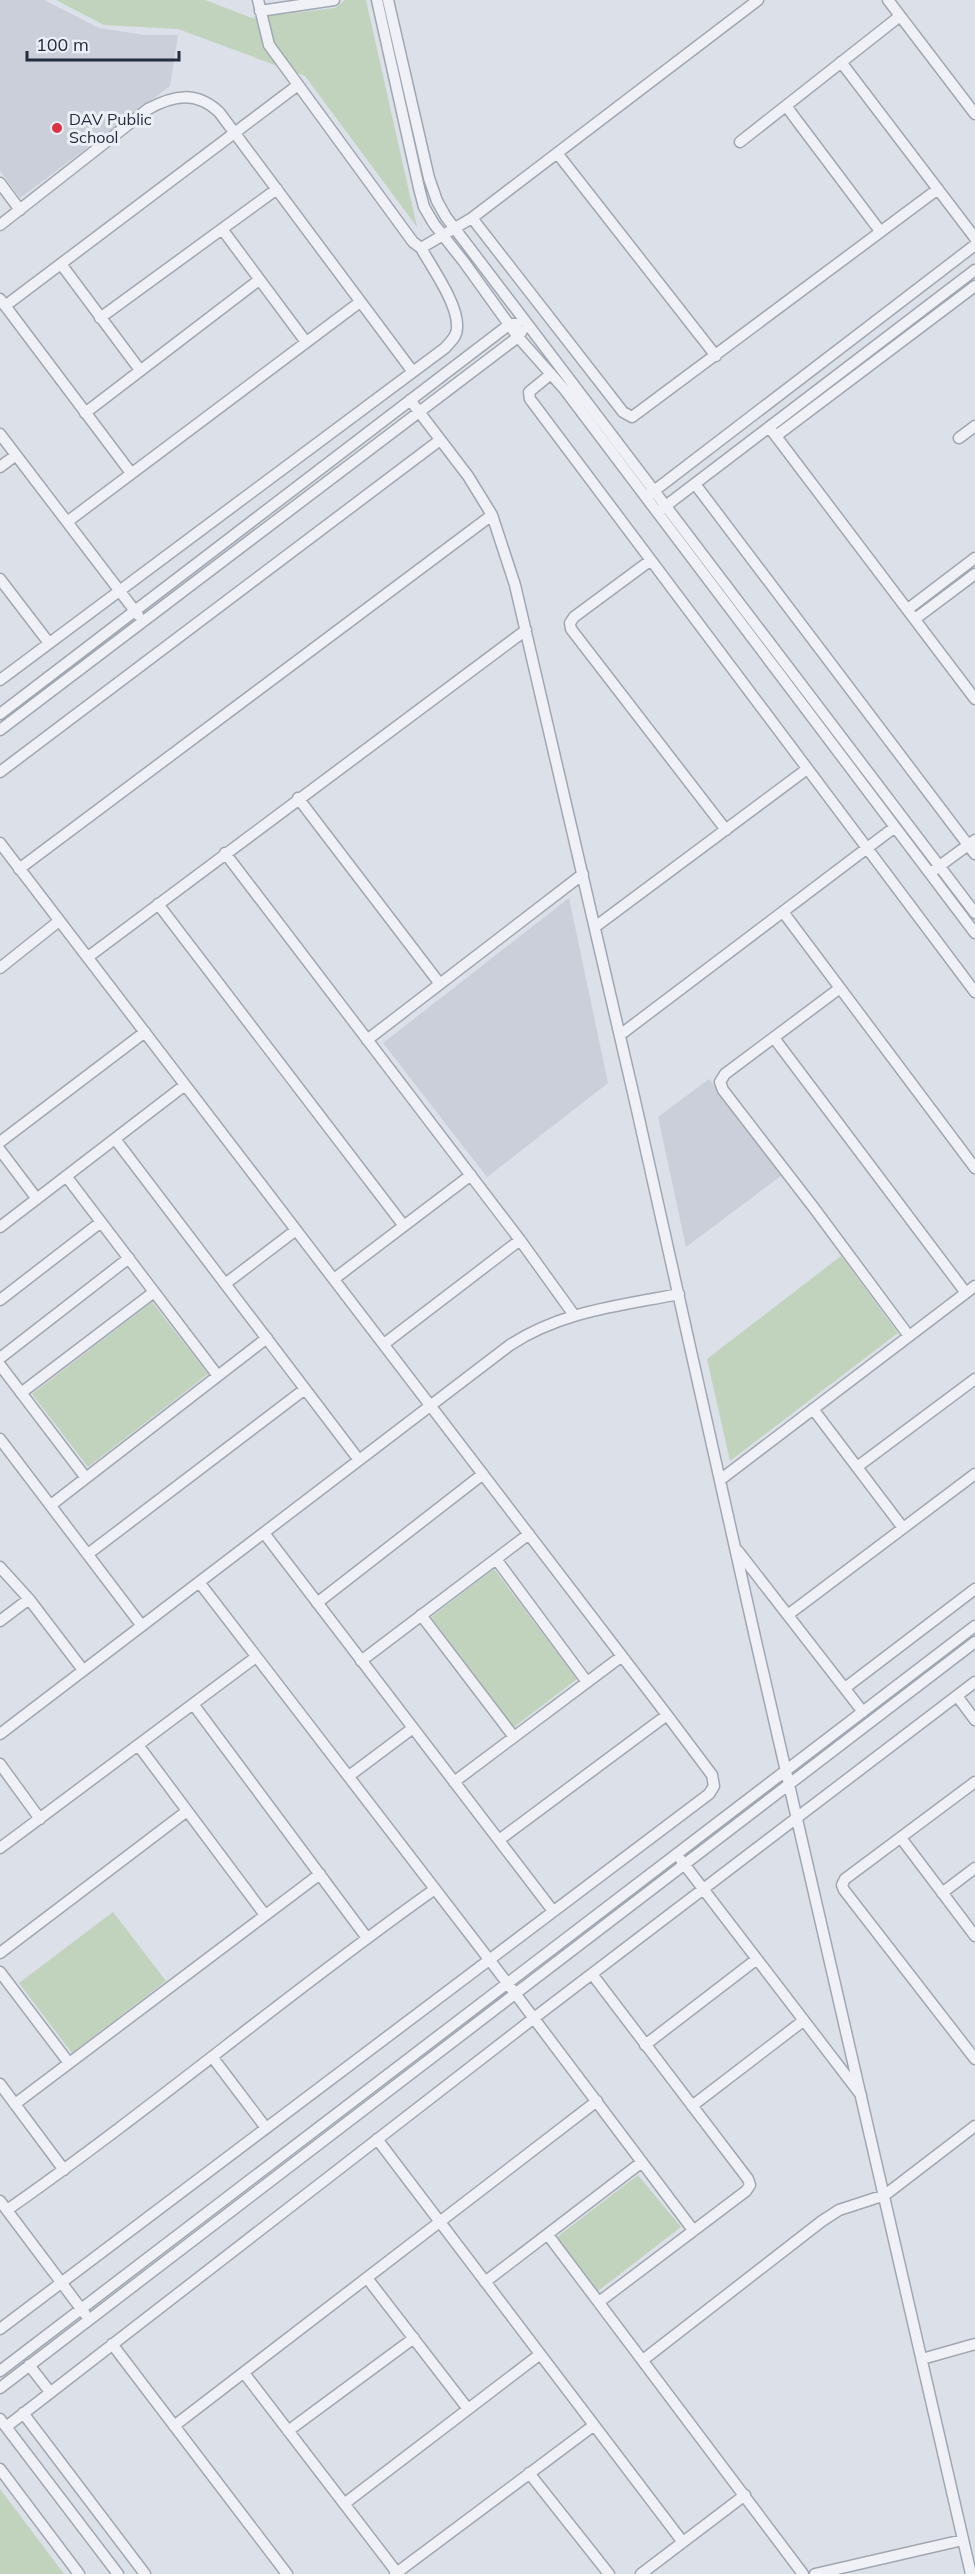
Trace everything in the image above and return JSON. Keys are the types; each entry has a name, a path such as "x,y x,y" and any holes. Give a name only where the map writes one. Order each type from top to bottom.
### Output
{"street":[{"path":"0,680 445,348 454,338 457,328 447,294 421,248 413,242 269,45 260,10 334,0"},
{"path":"377,0 424,207 518,337 551,374 895,827 975,913"},
{"path":"388,0 429,178 437,201 526,323 655,490 934,869 975,933"},
{"path":"888,0 975,114"},
{"path":"421,248 472,218 751,2"},
{"path":"740,142 900,16"},
{"path":"841,62 975,238"},
{"path":"131,474 3,302 61,264 298,84"},
{"path":"0,225 148,109 163,101 195,98 208,102 235,133 413,372"},
{"path":"786,106 880,231"},
{"path":"557,153 716,356"},
{"path":"0,183 20,210"},
{"path":"100,318 277,189"},
{"path":"472,218 627,415 636,416 938,189"},
{"path":"222,229 306,342"},
{"path":"645,498 975,245"},
{"path":"61,264 140,370"},
{"path":"777,436 975,270"},
{"path":"85,413 259,280"},
{"path":"656,513 769,427 975,286"},
{"path":"67,522 360,302"},
{"path":"0,714 510,324 526,323"},
{"path":"0,730 518,337 526,323"},
{"path":"861,332 878,352"},
{"path":"551,374 529,392 530,399 975,992"},
{"path":"410,400 468,476 492,515 515,585 971,2574"},
{"path":"958,438 975,426"},
{"path":"769,427 975,699"},
{"path":"0,434 143,621"},
{"path":"0,772 440,440"},
{"path":"0,467 16,455"},
{"path":"695,484 973,847 934,869"},
{"path":"19,869 492,515"},
{"path":"908,609 974,559"},
{"path":"651,560 574,617 570,623 572,629 726,830"},
{"path":"915,619 975,574"},
{"path":"0,579 49,643"},
{"path":"88,957 526,630"},
{"path":"595,927 807,770"},
{"path":"298,798 440,984"},
{"path":"620,1035 895,827"},
{"path":"0,843 667,1715 712,1775 714,1786 709,1794 0,2329"},
{"path":"225,853 471,1175 574,1315"},
{"path":"367,1040 583,874"},
{"path":"158,904 404,1226"},
{"path":"783,912 975,1168"},
{"path":"0,968 59,921"},
{"path":"840,988 725,1074 720,1082 723,1090 909,1336"},
{"path":"0,1142 145,1032"},
{"path":"720,1480 970,1290 774,1038"},
{"path":"0,1227 186,1084"},
{"path":"115,1139 360,1460"},
{"path":"0,1150 37,1199"},
{"path":"334,1279 471,1175"},
{"path":"66,1176 218,1376"},
{"path":"0,1300 101,1222"},
{"path":"225,1284 296,1230"},
{"path":"384,1344 520,1240"},
{"path":"0,1358 129,1257"},
{"path":"21,1393 154,1292"},
{"path":"0,1734 531,1331 574,1315 679,1294"},
{"path":"51,1505 267,1338"},
{"path":"0,1365 86,1478"},
{"path":"857,1467 975,1379"},
{"path":"88,1554 305,1389"},
{"path":"813,1409 903,1528"},
{"path":"0,1438 142,1626"},
{"path":"789,1614 975,1473"},
{"path":"317,1603 483,1474"},
{"path":"264,1533 553,1911"},
{"path":"362,1660 529,1534"},
{"path":"735,1548 789,1614 863,1712"},
{"path":"496,1558 587,1682"},
{"path":"0,1567 29,1599 83,1670"},
{"path":"199,1582 512,1989 693,2230"},
{"path":"845,1688 975,1589"},
{"path":"0,1621 29,1599"},
{"path":"421,1615 514,1737"},
{"path":"681,1860 786,1771 975,1626"},
{"path":"0,2371 85,2314 681,1860 789,1784 975,1642"},
{"path":"454,1782 622,1656"},
{"path":"0,1848 256,1657"},
{"path":"118,2574 3,2423 23,2413 376,2139 975,1682"},
{"path":"957,1696 975,1720"},
{"path":"193,1704 367,1938"},
{"path":"498,1840 667,1715"},
{"path":"848,1724 855,1734"},
{"path":"349,1776 413,1728"},
{"path":"138,1745 266,1915"},
{"path":"0,1764 40,1819"},
{"path":"975,1782 845,1879 842,1884 844,1890 975,2059"},
{"path":"0,1953 187,1811"},
{"path":"901,1838 975,1936"},
{"path":"681,1860 863,2098"},
{"path":"942,1893 975,1868"},
{"path":"15,2104 320,1874"},
{"path":"85,2314 3,2206 64,2170 367,1938 435,1889"},
{"path":"645,2044 756,1959"},
{"path":"0,1972 69,2063"},
{"path":"592,1974 748,2178 750,2185 746,2191 599,2302"},
{"path":"692,2106 803,2021"},
{"path":"213,2058 266,2128"},
{"path":"0,2084 64,2170"},
{"path":"174,2426 597,2101"},
{"path":"643,2360 822,2221 839,2210 885,2194 975,2126"},
{"path":"376,2139 682,2541"},
{"path":"485,2282 642,2162"},
{"path":"548,2235 803,2574"},
{"path":"367,2278 468,2409"},
{"path":"0,2388 85,2314"},
{"path":"288,2431 414,2338"},
{"path":"112,2344 287,2574"},
{"path":"922,2358 975,2344"},
{"path":"344,2504 539,2355"},
{"path":"29,2365 50,2392"},
{"path":"244,2373 397,2574 593,2426"},
{"path":"23,2413 145,2574"},
{"path":"0,2469 79,2574"},
{"path":"529,2473 609,2574"},
{"path":"641,2574 745,2495"},
{"path":"815,2574 963,2540"}],"shaded area":[{"name":"DAV Public School","path":"0,0 44,0 99,28 145,35 178,35 170,86 20,198 0,171"},
{"path":"569,898 608,1083 487,1177 383,1043"},
{"path":"709,1079 782,1175 686,1247 658,1117"}],"green space":[{"path":"56,0 205,0 252,18 335,8 345,0 366,0 417,227 305,76 178,29 104,25"},
{"path":"841,1256 898,1333 730,1461 707,1359"},
{"path":"152,1302 208,1374 88,1467 32,1394"},
{"path":"494,1569 577,1679 514,1727 431,1617"},
{"path":"113,1912 166,1981 72,2053 19,1983"},
{"path":"638,2175 681,2227 598,2291 557,2237"},
{"path":"0,2489 64,2574 0,2574"}],"place":[{"name":"DAV Public School","path":"57,128"}]}
